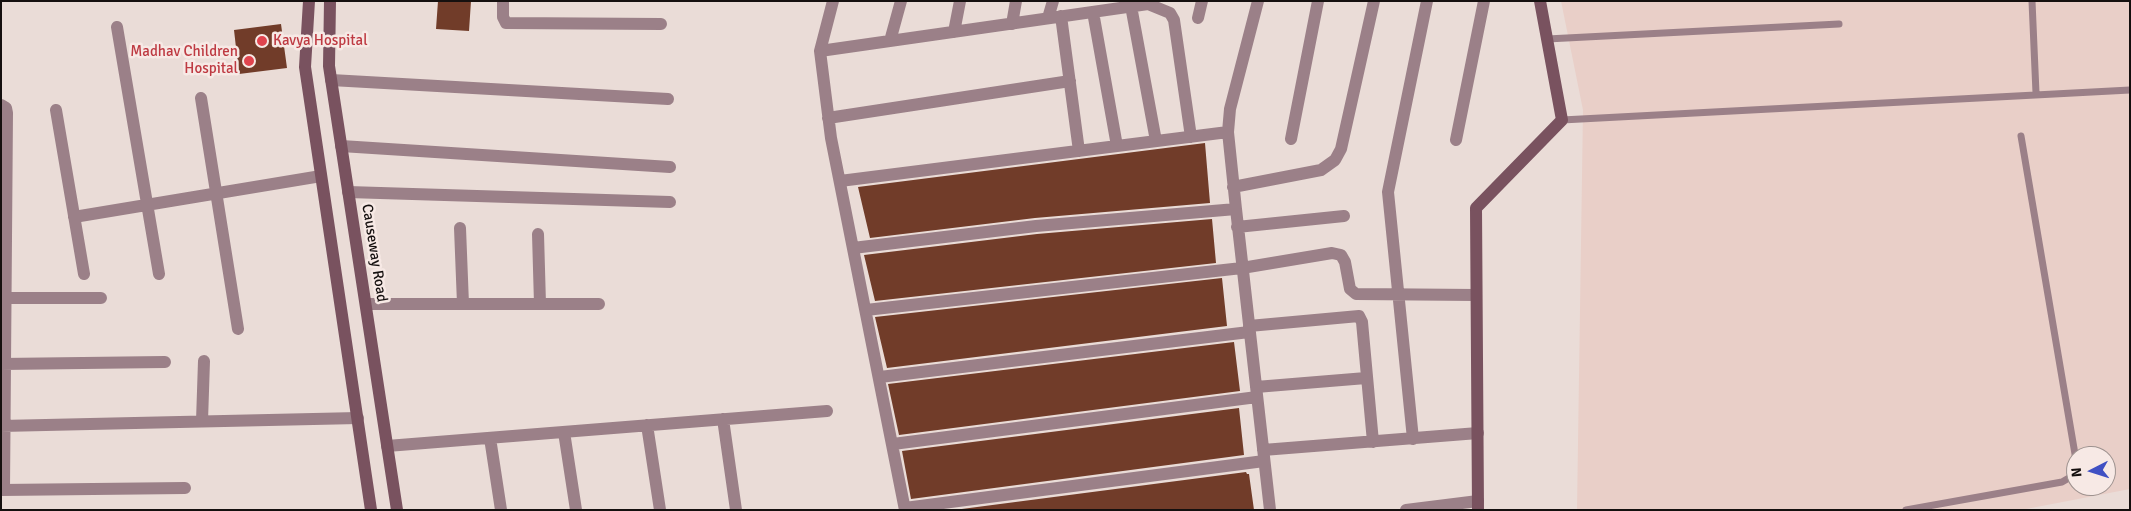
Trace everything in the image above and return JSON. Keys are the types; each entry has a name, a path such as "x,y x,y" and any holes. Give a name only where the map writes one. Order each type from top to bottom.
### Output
{"main road":[{"path":"310,1 305,67 371,510"},
{"name":"Causeway Road","path":"330,1 329,66 397,510"},
{"path":"1478,506 1476,208 1562,120 1540,1"}],"street":[{"path":"503,1 503,17 506,23 661,24"},
{"path":"832,1 820,51 828,118 905,509 1263,456 1373,442 1478,433"},
{"path":"890,41 901,1"},
{"path":"954,32 960,1"},
{"path":"1012,24 1016,1"},
{"path":"1053,1 1070,82 1079,151"},
{"path":"1198,18 1202,1"},
{"path":"1258,1 1230,109 1228,132 1237,227 1270,510"},
{"path":"1291,139 1318,1"},
{"path":"1233,187 1321,170 1335,160 1341,150 1374,1"},
{"path":"1413,439 1400,293 1388,192 1427,1"},
{"path":"1456,140 1484,1"},
{"path":"820,51 1012,24 1088,9 1149,3 1170,13 1174,20 1191,137"},
{"path":"1131,6 1156,141"},
{"path":"1088,9 1117,146"},
{"path":"117,27 159,274"},
{"path":"331,80 668,99"},
{"path":"828,118 1070,82"},
{"path":"201,98 238,329"},
{"path":"1,105 7,113 3,171 3,490 185,488"},
{"path":"56,110 84,274"},
{"path":"840,181 1228,132"},
{"path":"341,146 670,167"},
{"path":"74,217 322,176"},
{"path":"348,192 670,202"},
{"path":"853,248 1036,226 1236,209"},
{"path":"1237,227 1344,216"},
{"path":"460,228 463,304"},
{"path":"538,234 540,304"},
{"path":"866,310 1242,268 1332,253 1340,255 1345,262 1350,289 1356,294 1364,296 1400,293 1476,295"},
{"path":"3,298 101,298"},
{"path":"366,304 599,304"},
{"path":"880,377 1358,316 1362,322 1373,442"},
{"path":"202,421 204,361"},
{"path":"3,364 164,362"},
{"path":"893,444 1366,378"},
{"path":"387,446 827,411"},
{"path":"3,426 358,418"},
{"path":"723,419 736,510"},
{"path":"648,425 660,510"},
{"path":"564,432 576,510"},
{"path":"490,438 501,510"},
{"path":"1406,510 1478,506"}],"lane":[{"path":"2032,1 2036,93"},
{"path":"1547,39 1839,24"},
{"path":"1562,120 2036,93 2130,90"},
{"path":"1906,510 2062,482 2074,475 2076,460 2021,136"}],"shaded area":[{"path":"1561,1 2130,1 2130,489 2116,492 2116,446 2066,446 2066,496 2094,496 2021,510 1577,510 1583,110"}],"building":[{"path":"438,1 471,1 469,31 436,29"},
{"path":"281,24 287,68 239,74 234,30"},
{"path":"1205,143 1210,203 1035,218 870,238 858,187"},
{"path":"1212,219 1216,263 875,301 864,255 1037,234"},
{"path":"1222,278 1227,326 887,368 875,317"},
{"path":"1234,342 1240,391 899,435 888,384"},
{"path":"1239,408 1244,455 911,499 902,451"},
{"path":"1246,472 1249,474 1254,510 954,510"}],"place":[{"name":"Kavya Hospital","path":"262,41"},
{"name":"Madhav Children Hospital","path":"249,61"}]}
